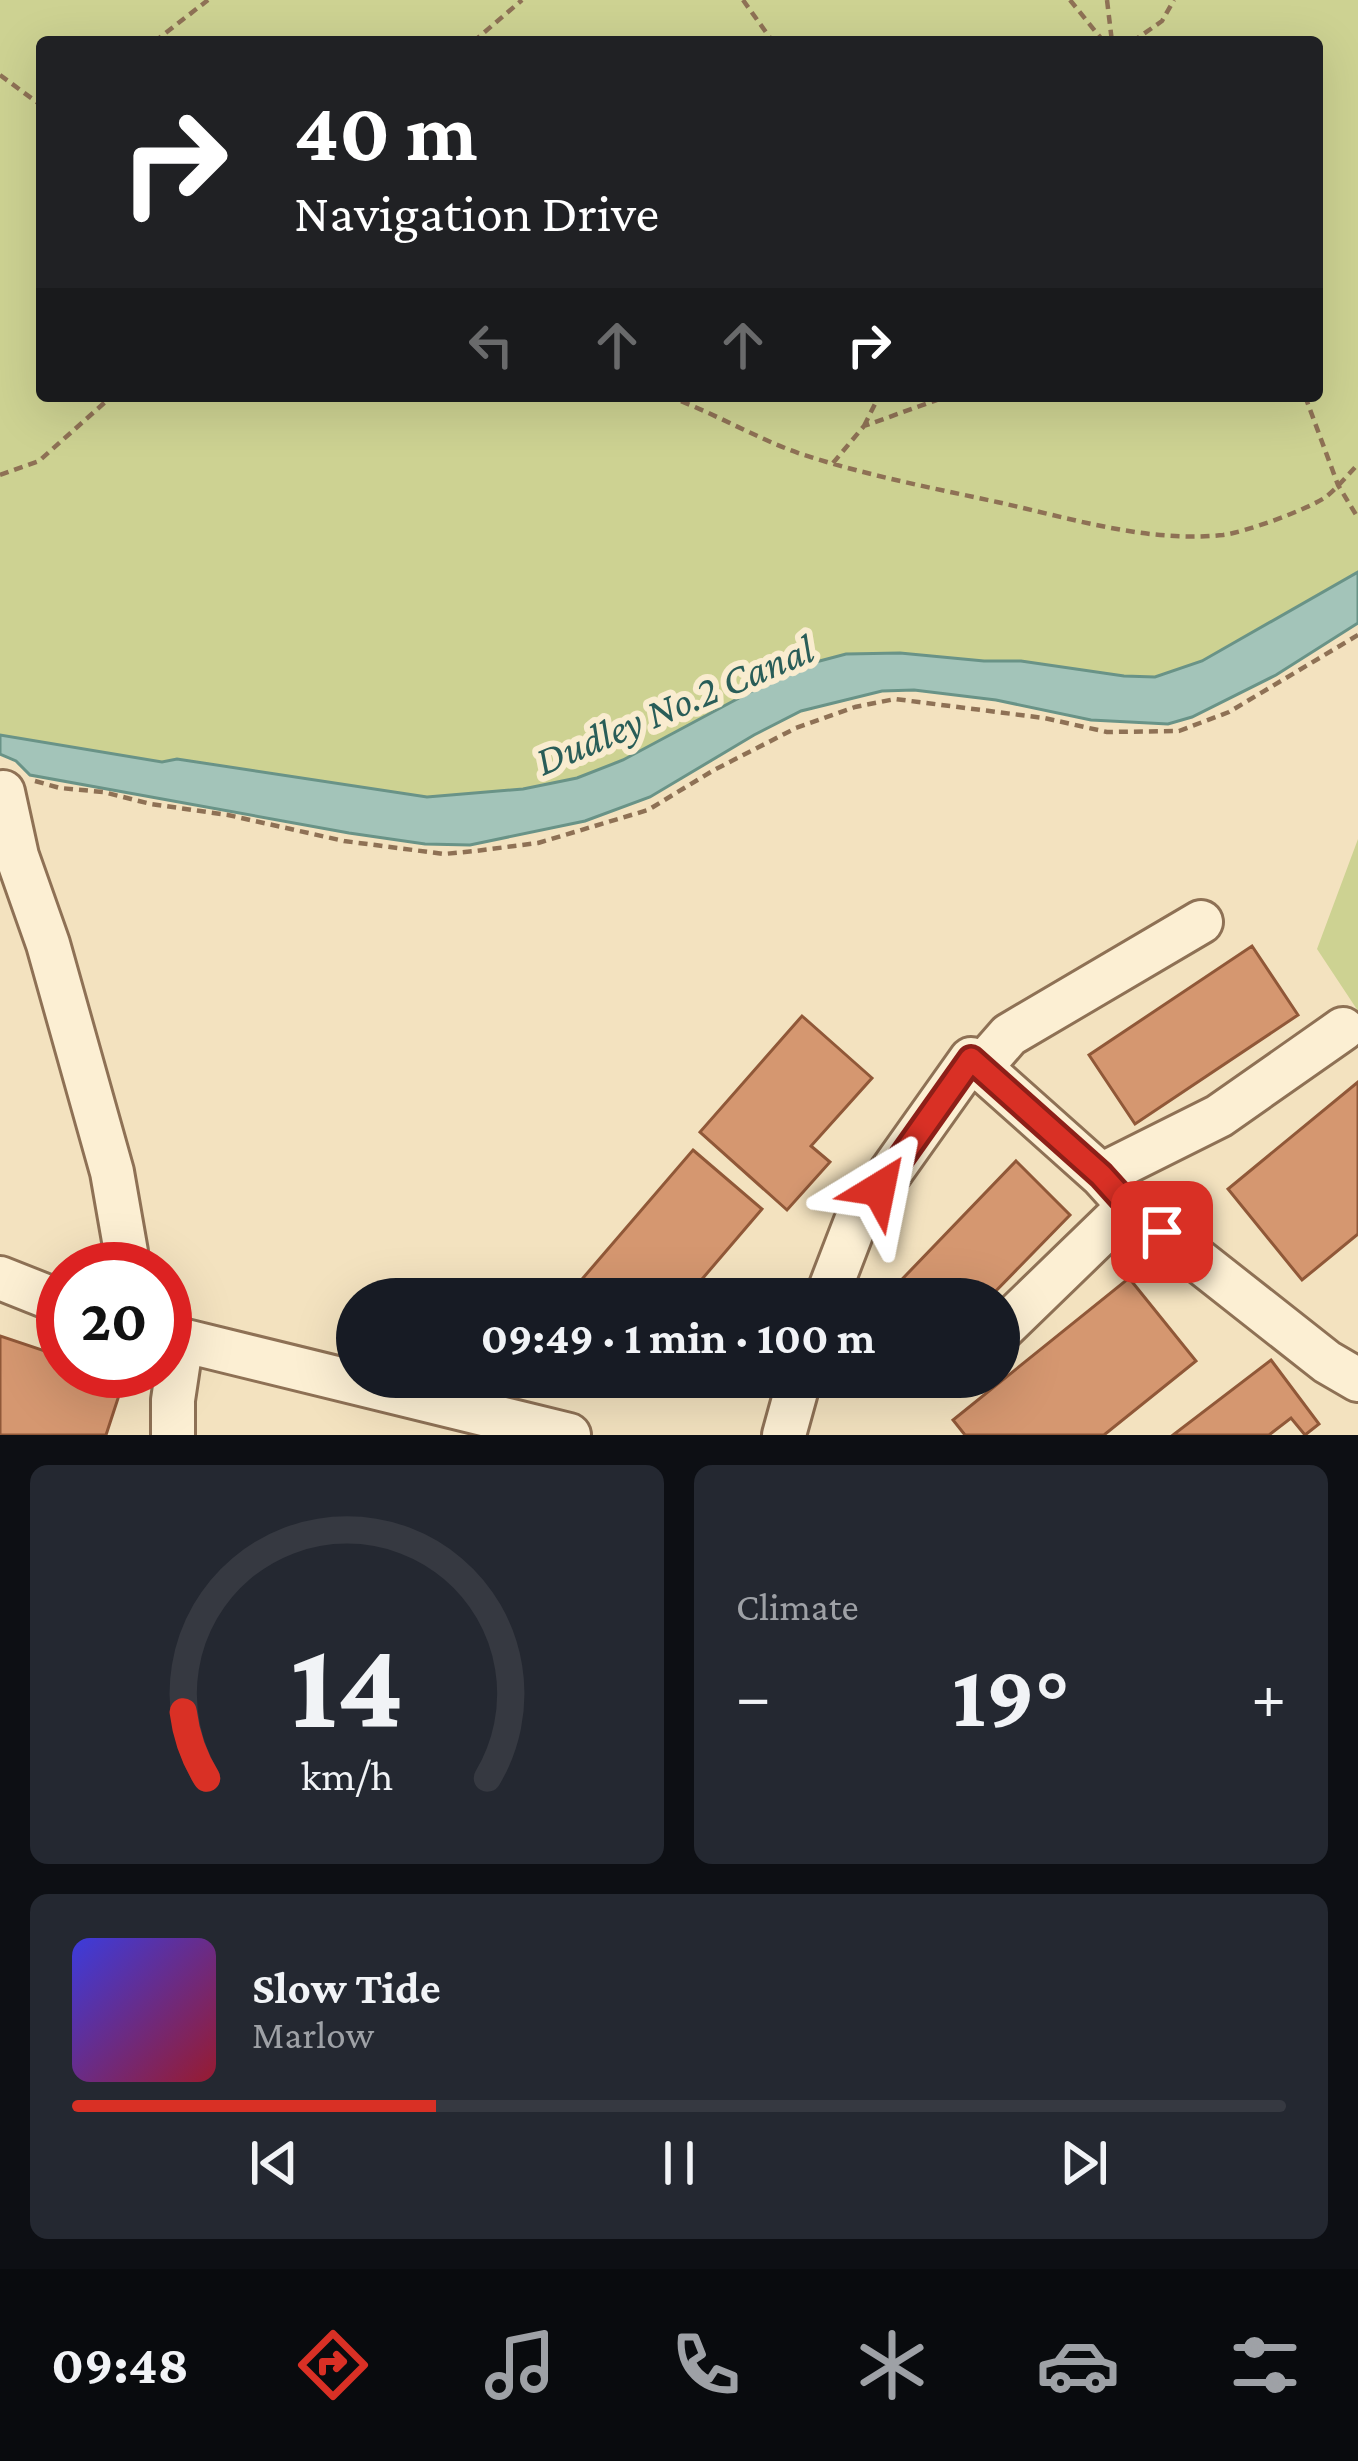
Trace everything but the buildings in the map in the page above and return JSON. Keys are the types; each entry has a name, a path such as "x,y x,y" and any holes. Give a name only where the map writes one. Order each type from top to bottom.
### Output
{"street":[{"path":"2,786 17,856 48,944 112,1172 125,1242"},
{"path":"981,1067 1009,1035 1201,922"},
{"path":"1020,1306 1115,1190 1343,1029"},
{"path":"834,1278 856,1221 971,1059 1115,1190 1327,1362 1354,1370"},
{"path":"0,1278 36,1292"},
{"path":"192,1343 569,1435"},
{"path":"173,1398 173,1435"},
{"path":"784,1435 794,1398"}],"path":[{"path":"162,36 208,0"},
{"path":"480,36 522,0"},
{"path":"743,0 769,36"},
{"path":"1070,0 1103,36"},
{"path":"1107,0 1108,36"},
{"path":"1141,36 1162,21 1174,0"},
{"path":"0,75 36,102"},
{"path":"0,475 39,461 105,402"},
{"path":"683,402 755,436 832,463 1164,536 1226,535 1282,517 1325,497 1358,464"},
{"path":"832,463 864,426 876,402"},
{"path":"864,426 931,402"},
{"path":"1307,402 1338,485 1358,518"},
{"path":"60,788 228,815 344,842 444,854 475,851 538,843 648,810 796,728 895,699 1044,718 1107,732 1179,731 1229,712 1358,634"}],"green space":[{"path":"0,0 1358,0 1358,572 1202,661 1155,677 1021,661 846,654 797,667 623,760 577,778 523,789 427,797 177,759 162,762 0,735"},
{"path":"1358,839 1358,1011 1317,949"}],"water":[{"path":"1358,572 1358,623 1276,675 1192,717 1168,724 1091,720 996,700 882,691 801,711 650,797 585,821 470,845 349,833 30,775 0,754 0,735 427,797 523,789 577,778 623,760 797,667 846,654 1021,661 1155,677 1202,661"}],"route":[{"path":"879,1189 971,1059 1162,1232"}],"water label":[{"name":"Dudley No.2 Canal","path":"674,704"}]}
